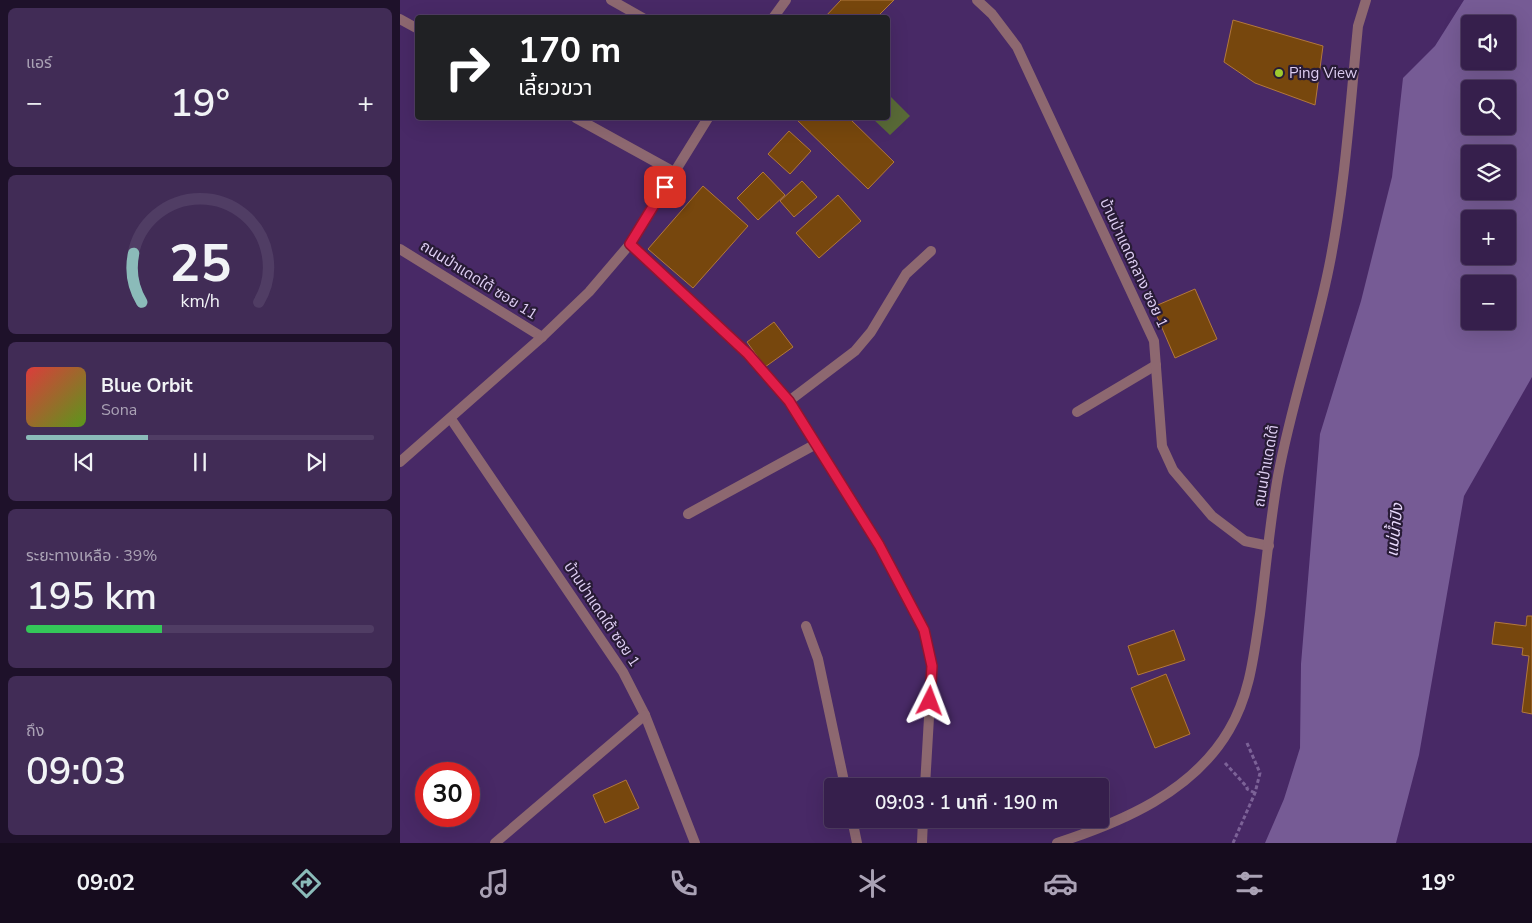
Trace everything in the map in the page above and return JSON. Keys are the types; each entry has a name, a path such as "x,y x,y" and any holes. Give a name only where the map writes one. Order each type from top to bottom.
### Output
{"street":[{"path":"611,0 638,15"},
{"path":"775,15 786,0"},
{"name":"บ้านป่าแดดกลาง ซอย 1","path":"977,0 992,14 1017,47 1154,341 1162,446 1173,470 1212,516 1245,541 1269,546"},
{"name":"ถนนป่าแดดใต้","path":"1058,843 1089,833 1154,802 1192,775 1214,752 1239,711 1252,671 1288,426 1329,268 1340,205 1358,26 1366,0"},
{"path":"400,19 415,27"},
{"path":"580,120 674,172"},
{"path":"400,462 451,419 589,292 630,244 707,120"},
{"path":"630,244 748,354 789,401 879,545 924,630 932,666 925,778"},
{"name":"ถนนป่าแดดใต้ ซอย 11","path":"400,249 542,337"},
{"path":"789,401 855,351 871,332 906,274 932,251"},
{"path":"1077,412 1156,365"},
{"name":"บ้านป่าแดดใต้ ซอย 1","path":"451,419 623,672 645,714 695,843"},
{"path":"688,514 816,444"},
{"path":"806,626 818,659 843,778"},
{"path":"495,843 645,714"},
{"path":"854,828 857,843"},
{"path":"922,843 923,828"}],"path":[{"path":"1233,843 1255,793 1260,773 1247,743"},
{"path":"1214,752 1247,787 1247,790 1255,793"}],"green space":[{"path":"890,96 910,116 890,135 874,120 890,120"}],"water":[{"name":"แม่น้ำปิง","path":"1464,0 1532,0 1532,377 1464,496 1419,755 1396,843 1265,843 1284,799 1300,748 1301,664 1320,434 1361,301 1392,177 1403,78 1435,46"}],"building":[{"path":"841,0 894,0 879,15 827,15"},
{"name":"Ping View","path":"1233,20 1323,46 1315,105 1255,83 1224,62"},
{"path":"797,120 851,120 894,162 868,189"},
{"path":"789,131 811,151 790,174 768,154"},
{"path":"763,172 785,195 758,220 737,198"},
{"path":"802,181 817,197 794,217 780,201"},
{"path":"703,186 748,226 693,288 648,249"},
{"path":"838,195 861,221 819,258 796,233"},
{"path":"1195,289 1217,339 1175,358 1153,307"},
{"path":"774,322 793,347 765,367 747,342"},
{"path":"1527,616 1532,616 1532,714 1522,712 1529,656 1522,655 1523,648 1492,644 1495,622 1526,626"},
{"path":"1174,630 1185,660 1138,675 1128,646"},
{"path":"1166,674 1190,734 1155,748 1131,688"},
{"path":"626,780 639,808 605,823 593,795"}],"place":[{"name":"Ping View","path":"1279,73"}],"route":[{"path":"665,187 630,244 748,354 789,401 879,545 924,630 932,666 930,701"}]}
